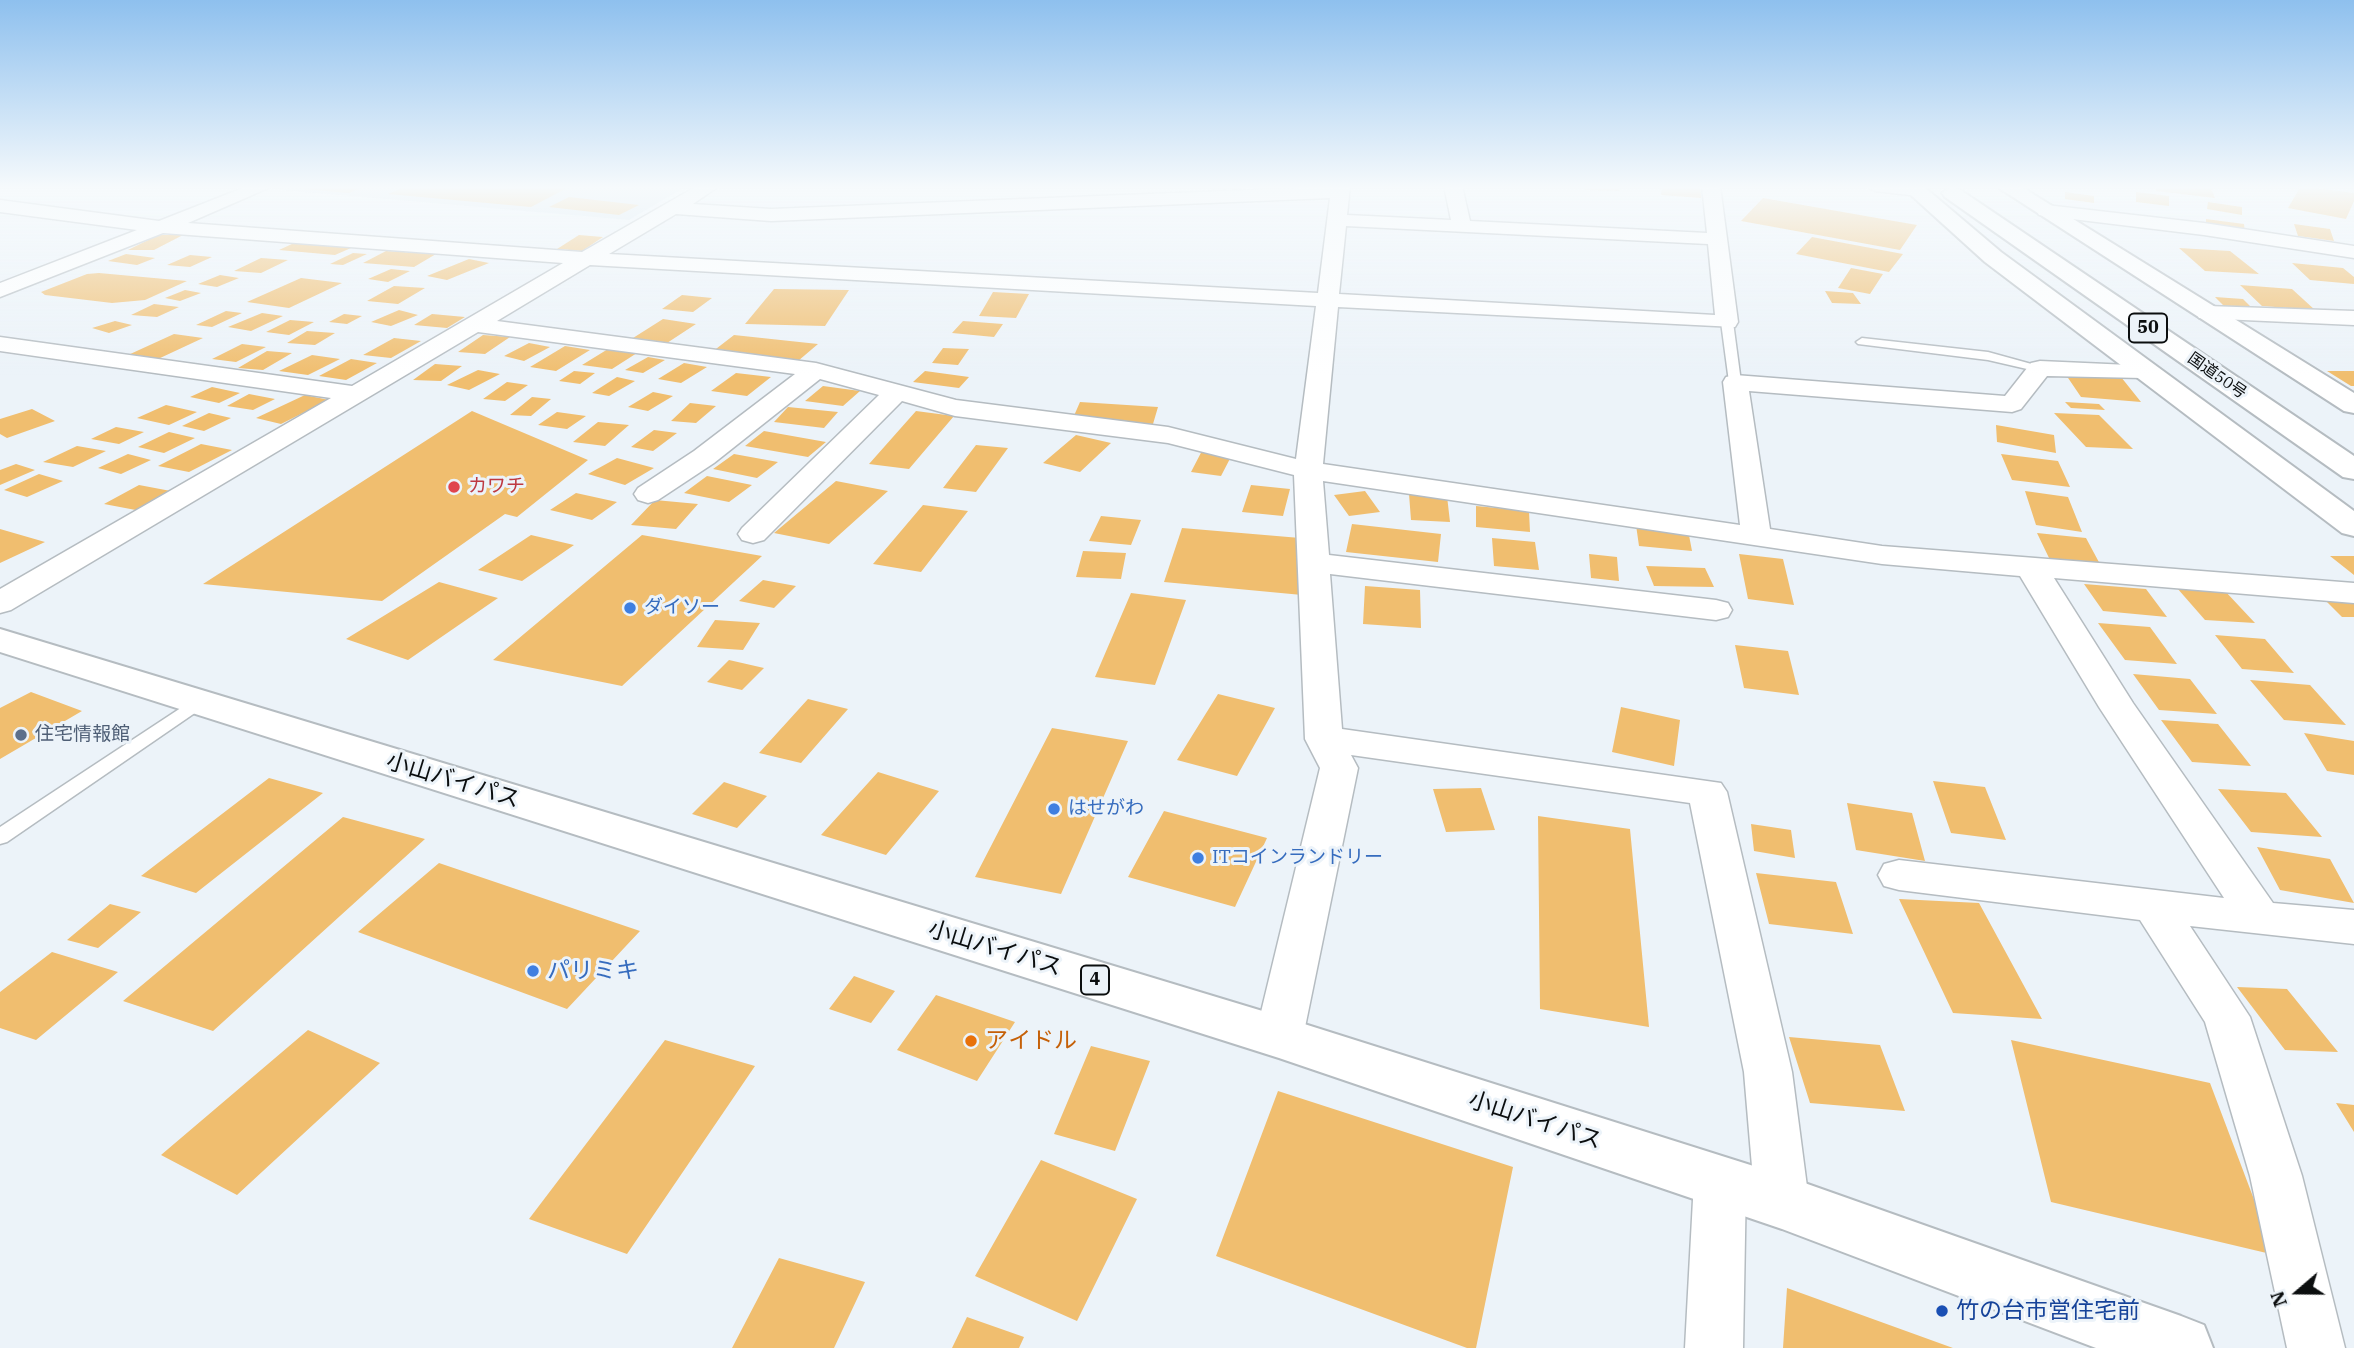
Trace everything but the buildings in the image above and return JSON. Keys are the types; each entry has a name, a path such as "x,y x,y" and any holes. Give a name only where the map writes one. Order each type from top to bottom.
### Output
{"highway":[{"path":"1985,249 2143,371 2354,526"},
{"name":"国道50号","path":"2017,249 2354,470"},
{"name":"国道50号","path":"2068,249 2227,354"},
{"path":"2106,249 2354,405"},
{"name":"小山バイパス","path":"0,640 1279,1037 1782,1202 2181,1348"}],"street":[{"path":"0,291 106,249"},
{"path":"454,249 589,259 1727,322 1718,249"},
{"path":"0,603 606,249"},
{"path":"1279,1037 1339,768 1324,739 1308,470 1333,249"},
{"path":"2319,249 2354,268"},
{"path":"2333,249 2354,252"},
{"path":"2207,313 2354,318"},
{"path":"478,325 816,370 955,408 1168,435 1308,470 1882,555 2354,593"},
{"path":"0,344 358,394"},
{"path":"1756,535 1735,382 2012,404 2040,368 2143,371"},
{"path":"648,494 704,457 816,370"},
{"path":"753,534 897,392"},
{"path":"1314,562 1716,610"},
{"path":"2031,567 2117,707 2260,918"},
{"path":"1324,739 1707,792 1768,1072 1782,1202"},
{"path":"1899,875 2354,927"},
{"path":"2153,905 2227,1017 2276,1176 2316,1348"},
{"path":"1714,1348 1720,1181"}],"lane":[{"path":"1727,322 1735,382"},
{"path":"1863,342 1988,356 2040,368"},
{"path":"0,837 199,702"}],"place":[{"name":"カワチ","path":"454,487"},
{"name":"ダイソー","path":"630,608"},
{"name":"住宅情報館","path":"21,735"},
{"name":"はせがわ","path":"1054,809"},
{"name":"ITコインランドリー","path":"1198,858"},
{"name":"パリミキ","path":"533,971"},
{"name":"アイドル","path":"971,1041"},
{"name":"竹の台市営住宅前","path":"1942,1311"}]}
